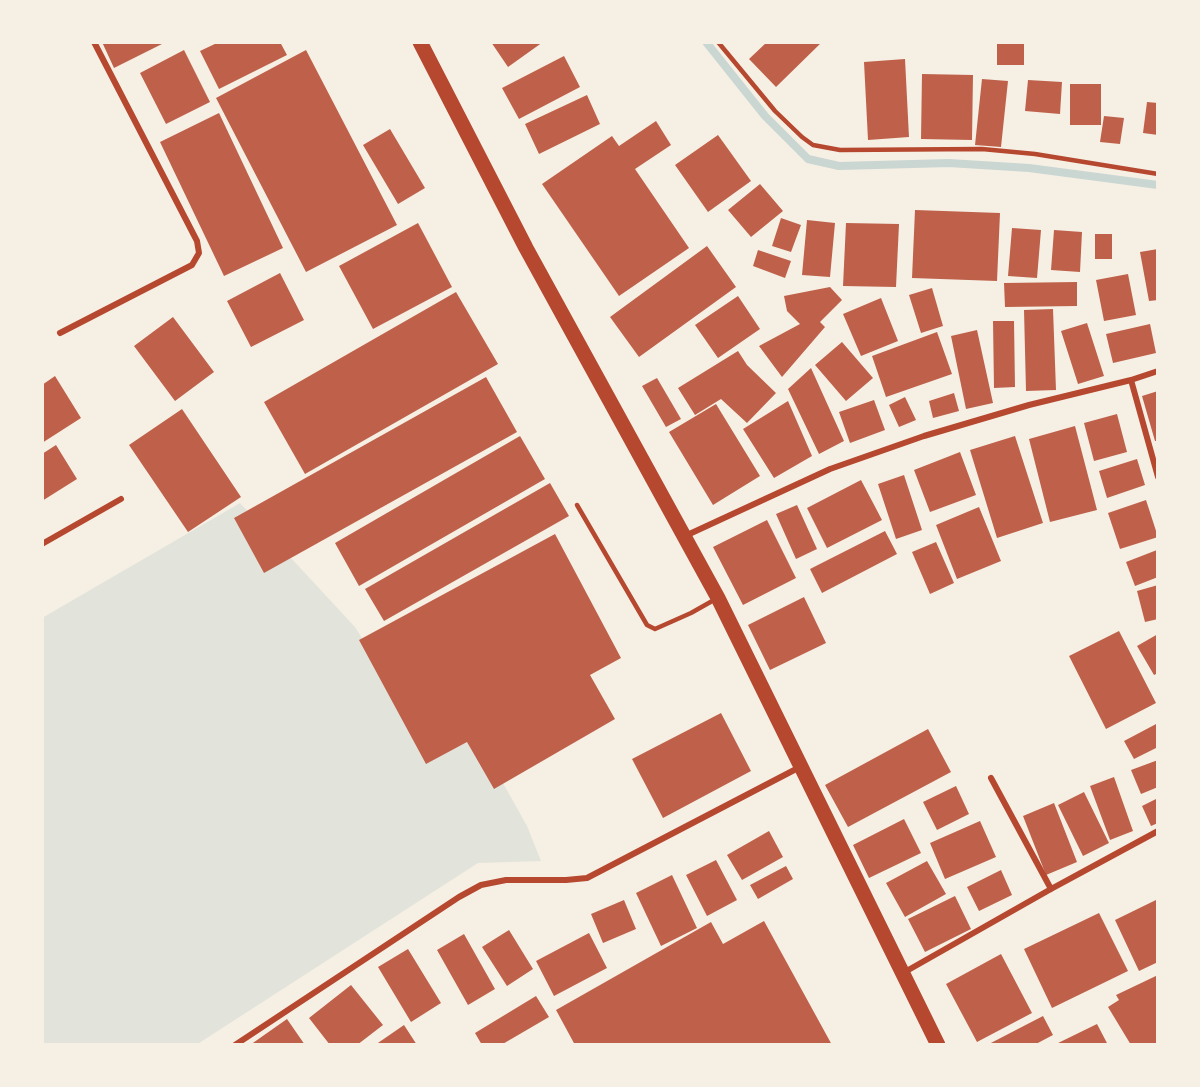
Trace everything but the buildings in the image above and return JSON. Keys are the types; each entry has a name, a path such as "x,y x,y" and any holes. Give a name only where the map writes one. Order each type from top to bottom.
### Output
{"main road":[{"path":"420,42 526,248 718,598 938,1045"}],"street":[{"path":"60,333 192,265 199,253 197,241 94,42"},
{"path":"685,536 830,469 924,436 1158,371"},
{"path":"1131,380 1158,477"},
{"path":"42,544 121,500"},
{"path":"235,1045 459,897 481,885 506,880 587,878 800,766"},
{"path":"991,778 1051,889"},
{"path":"902,974 1158,831"}],"lane":[{"path":"718,42 775,111 813,145 840,150 982,149 1035,154 1158,174"},
{"path":"577,505 647,625 655,629 718,598"}],"shaded area":[{"path":"240,503 355,627 425,740 479,740 527,826 541,861 478,863 196,1045 42,1045 42,618"}],"waterway":[{"path":"706,42 765,116 808,159 839,166 949,163 1029,168 1158,185"}]}
